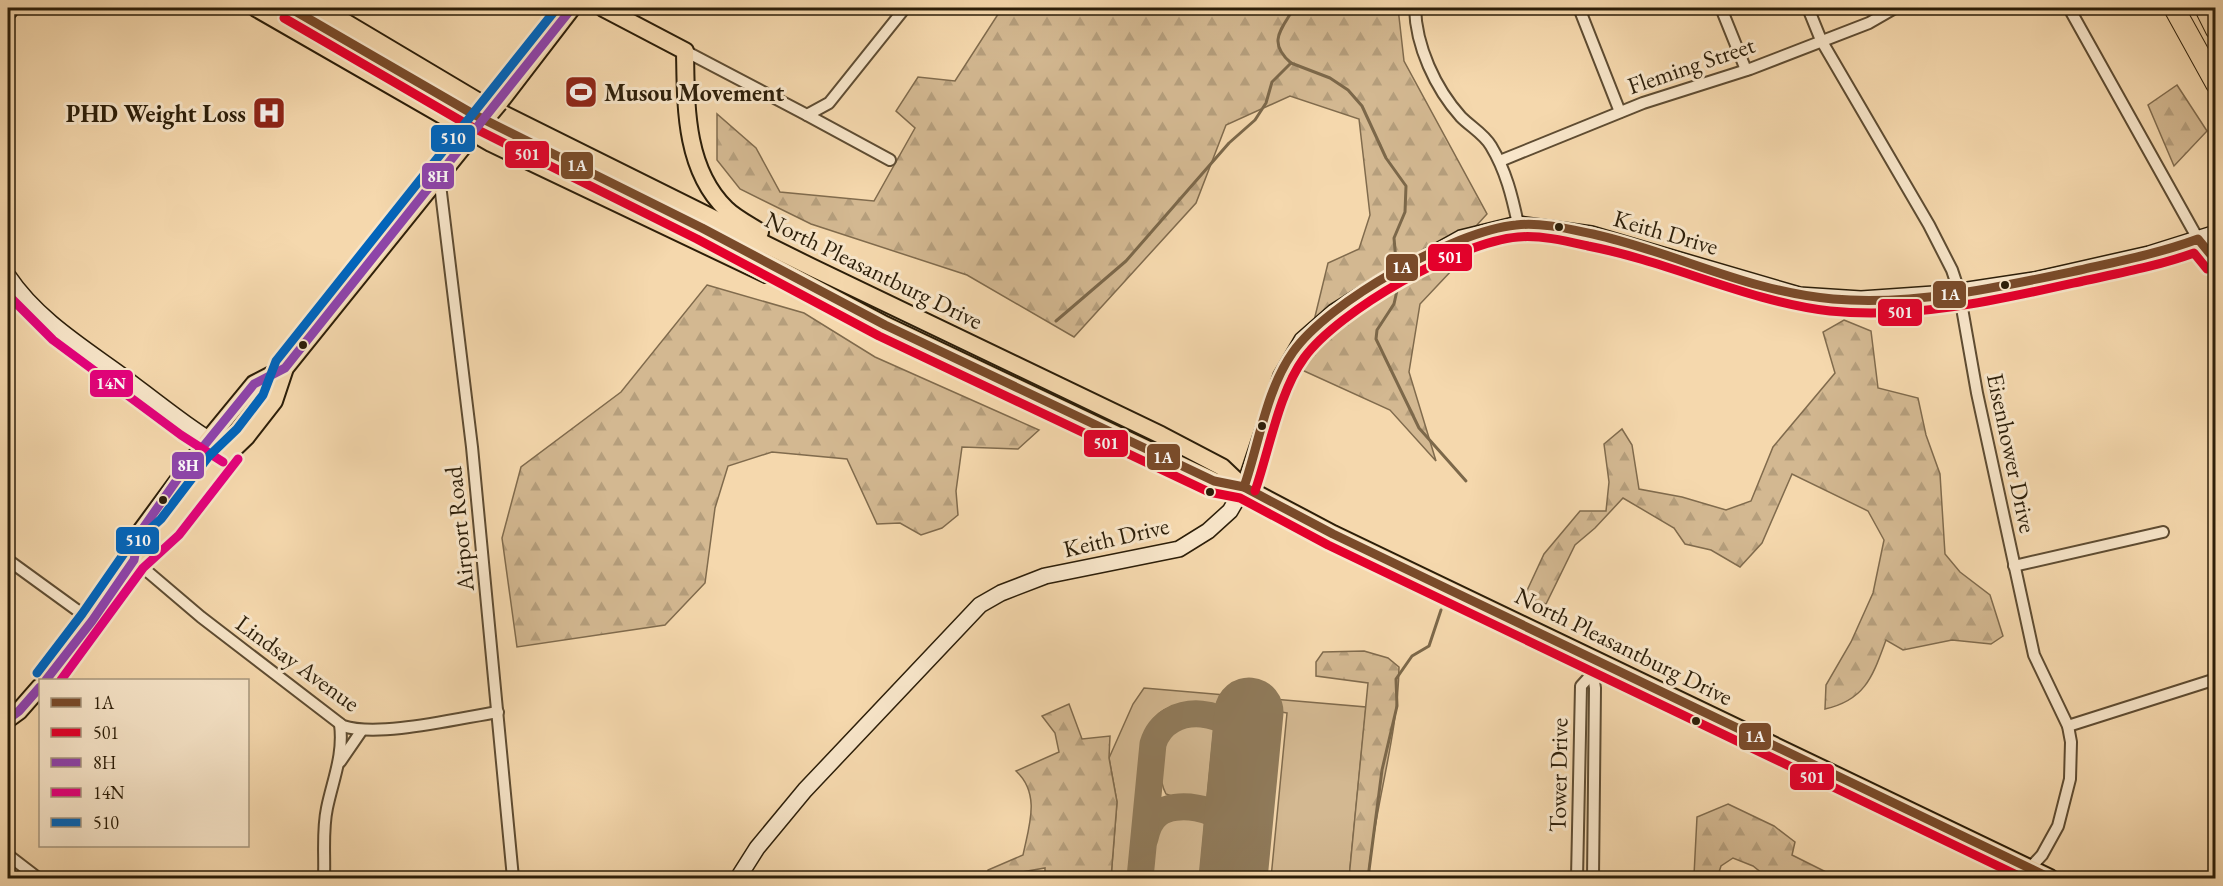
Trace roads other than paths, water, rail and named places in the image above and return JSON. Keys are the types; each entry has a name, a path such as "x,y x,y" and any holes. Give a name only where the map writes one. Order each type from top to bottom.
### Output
{"highway":[{"path":"2174,8 2200,60 2216,84"},
{"path":"2205,8 2216,30"}],"main road":[{"path":"256,8 476,119"},
{"path":"321,8 476,119"},
{"path":"48,679 92,621 134,560 170,527 229,452 246,437 274,401 285,368 439,176 476,119 499,103 572,8"},
{"path":"603,8 685,51 690,139 706,183 726,209 813,268"},
{"path":"294,9 476,119"},
{"name":"North Pleasantburg Drive","path":"476,119 813,268 1222,467 1244,488"},
{"name":"North Pleasantburg Drive","path":"476,119 780,281 885,325 1214,481 1244,488 1333,534 2050,879"},
{"path":"134,560 143,528 208,440 254,384 285,368"},
{"path":"8,719 39,688"}],"street":[{"path":"8,13 12,8"},
{"path":"807,115 829,103 905,8"},
{"path":"1415,8 1420,44 1427,64 1460,115 1489,143 1500,161 1510,185 1518,224"},
{"path":"1579,8 1620,112"},
{"path":"1721,8 1746,70"},
{"name":"Eisenhower Drive","path":"1808,8 1821,40 1929,225 1952,270 1959,291 1977,393 2034,655 2068,726 2071,742 2070,779 2066,802 2045,850 2029,868 2010,879"},
{"name":"Fleming Street","path":"1500,161 1620,112 1699,83 1746,70 1869,23 1895,8"},
{"path":"2069,8 2198,239 2216,261"},
{"path":"685,51 890,160"},
{"name":"Airport Road","path":"439,176 472,447 513,879"},
{"name":"Keith Drive","path":"738,879 757,848 805,790 980,605 1001,593 1045,576 1179,549 1208,531 1230,511 1244,488 1281,376 1291,355 1317,326 1382,282 1461,238 1518,224 1605,238 1799,295 1860,299 1959,291 2034,280 2149,254 2216,233"},
{"path":"8,276 29,303 53,325 208,440 229,452"},
{"path":"2014,566 2163,532"},
{"path":"8,560 92,621"},
{"name":"Lindsay Avenue","path":"134,560 201,617 340,724 362,730 498,712"},
{"name":"Tower Drive","path":"1590,656 1591,675 1595,688 1593,879"},
{"name":"Tower Drive","path":"1577,879 1581,687 1591,675"},
{"path":"2068,726 2216,679"},
{"path":"324,879 326,818 340,762 342,741 340,724"},
{"path":"340,762 362,730"},
{"path":"8,855 38,879"}],"waterway":[{"path":"1056,321 1126,261 1229,143 1255,120 1266,103 1272,82 1291,63 1284,56 1278,42 1281,30 1294,8"},
{"path":"1291,63 1330,78 1348,90 1362,106 1386,158 1406,186 1405,212 1394,238 1396,261"},
{"path":"1398,286 1394,304 1377,330 1376,339 1419,428 1466,481"},
{"path":"1368,878 1382,770 1397,706 1396,679 1412,656 1429,646 1441,610"}],"place":[{"name":"Musou Movement","path":"581,92"},
{"name":"PHD Weight Loss","path":"269,113"}]}
